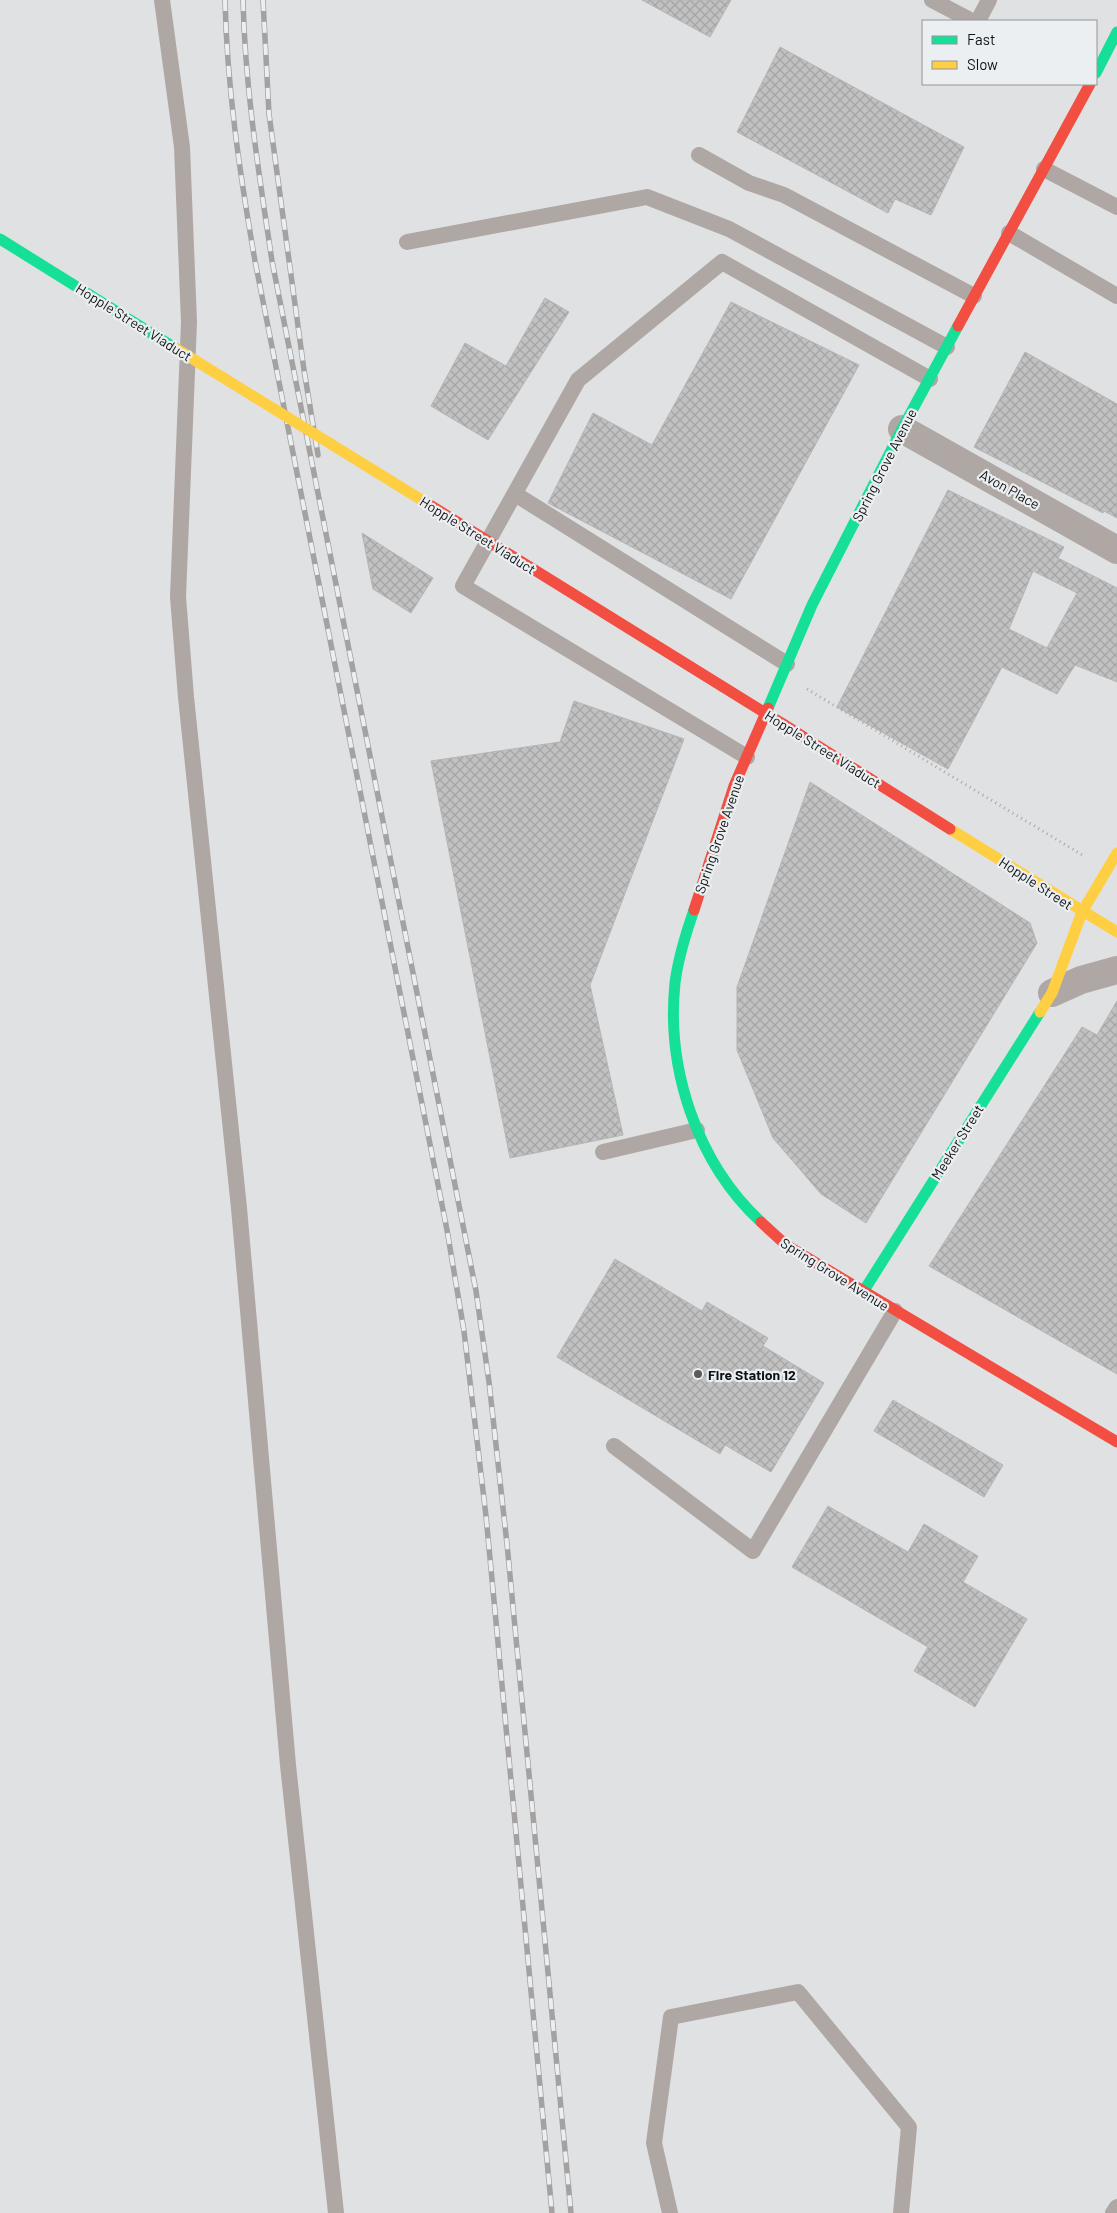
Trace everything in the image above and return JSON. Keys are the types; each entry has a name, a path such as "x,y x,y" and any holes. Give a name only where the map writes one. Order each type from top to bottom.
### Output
{"main road":[{"path":"1097,71 1117,32"},
{"name":"Spring Grove Avenue","path":"1089,85 902,429 812,605 734,786 682,944 675,982 673,1021 676,1060 685,1098 697,1130 717,1169 748,1210 786,1246 1117,1442"},
{"name":"Hopple Street Viaduct","path":"0,239 957,832"},
{"name":"Hopple Street","path":"957,832 1082,912 1117,932"},
{"name":"Meeker Street","path":"863,1292 1052,992 1082,912 1117,853"}],"street":[{"name":"Avon Place","path":"902,429 1117,550"},
{"path":"1052,992 1081,980 1117,970"}],"lane":[{"path":"162,0 182,148 189,322 178,596 186,697 238,1208 287,1755 336,2213"},
{"path":"932,0 970,20"},
{"path":"979,20 990,0"},
{"path":"699,155 749,183 784,195 974,296"},
{"path":"1044,169 1117,207"},
{"path":"407,242 647,197 728,230 947,347"},
{"path":"1009,233 1117,296"},
{"path":"747,757 463,586 578,380 722,262 930,379"},
{"path":"515,494 785,669"},
{"path":"603,1152 697,1130"},
{"path":"614,1446 753,1551 894,1311"},
{"path":"670,2213 654,2143 671,2017 798,1992 909,2127 901,2213"},
{"path":"1113,2213 1117,2207"}],"path":[{"path":"785,669 1076,851"}],"building":[{"path":"642,0 731,0 710,37"},
{"path":"780,47 964,147 931,215 895,199 888,213 737,132"},
{"path":"545,298 569,312 488,440 431,406 465,343 506,366"},
{"path":"731,302 859,365 731,599 548,503 593,413 652,445"},
{"path":"1025,352 1117,404 1117,518 1104,511 1103,513 974,447"},
{"path":"948,490 1064,547 1058,558 1117,588 1117,682 1075,665 1057,694 1002,667 948,769 837,707","holes":["1033,571 1077,593 1047,648 1009,629"]},
{"path":"362,533 433,578 411,613 373,589"},
{"path":"574,701 684,739 590,985 623,1135 510,1158 431,761 560,742"},
{"path":"810,782 1030,923 1037,943 866,1223 821,1194 773,1138 737,1050 737,987"},
{"path":"1117,1001 1117,1374 929,1266 1082,1027 1097,1035"},
{"name":"Fire Station 12","path":"615,1259 702,1311 707,1302 768,1338 763,1346 824,1383 771,1472 725,1445 720,1454 557,1357"},
{"path":"893,1400 1003,1465 984,1497 874,1431"},
{"path":"828,1506 908,1552 924,1524 978,1556 963,1582 1027,1619 975,1707 914,1671 928,1647 792,1567"}],"railway":[{"path":"225,0 228,66 235,131 255,261 447,1230 464,1331 486,1516 552,2213"},
{"path":"243,0 250,98 272,261 476,1291 489,1382 507,1544 571,2213"},
{"path":"263,0 269,114 304,370 318,455"}],"traffic: fast":[{"path":"1097,71 1117,32"},
{"path":"0,239 175,348"},
{"path":"768,708 812,605 902,429 958,326"},
{"path":"694,910 680,955 675,983 673,1016 681,1081 703,1143 719,1172 761,1222"},
{"path":"863,1292 1040,1012"}],"traffic: slow":[{"path":"175,348 425,502"},
{"path":"950,829 1117,932"},
{"path":"1040,1012 1052,993 1082,912 1117,853"}],"traffic: jam":[{"path":"958,326 1089,85"},
{"path":"425,502 783,724"},
{"path":"694,910 734,786 768,708"},
{"path":"783,724 950,829"},
{"path":"761,1222 786,1245 1117,1442"}],"place":[{"name":"Fire Station 12","path":"698,1374"}]}
